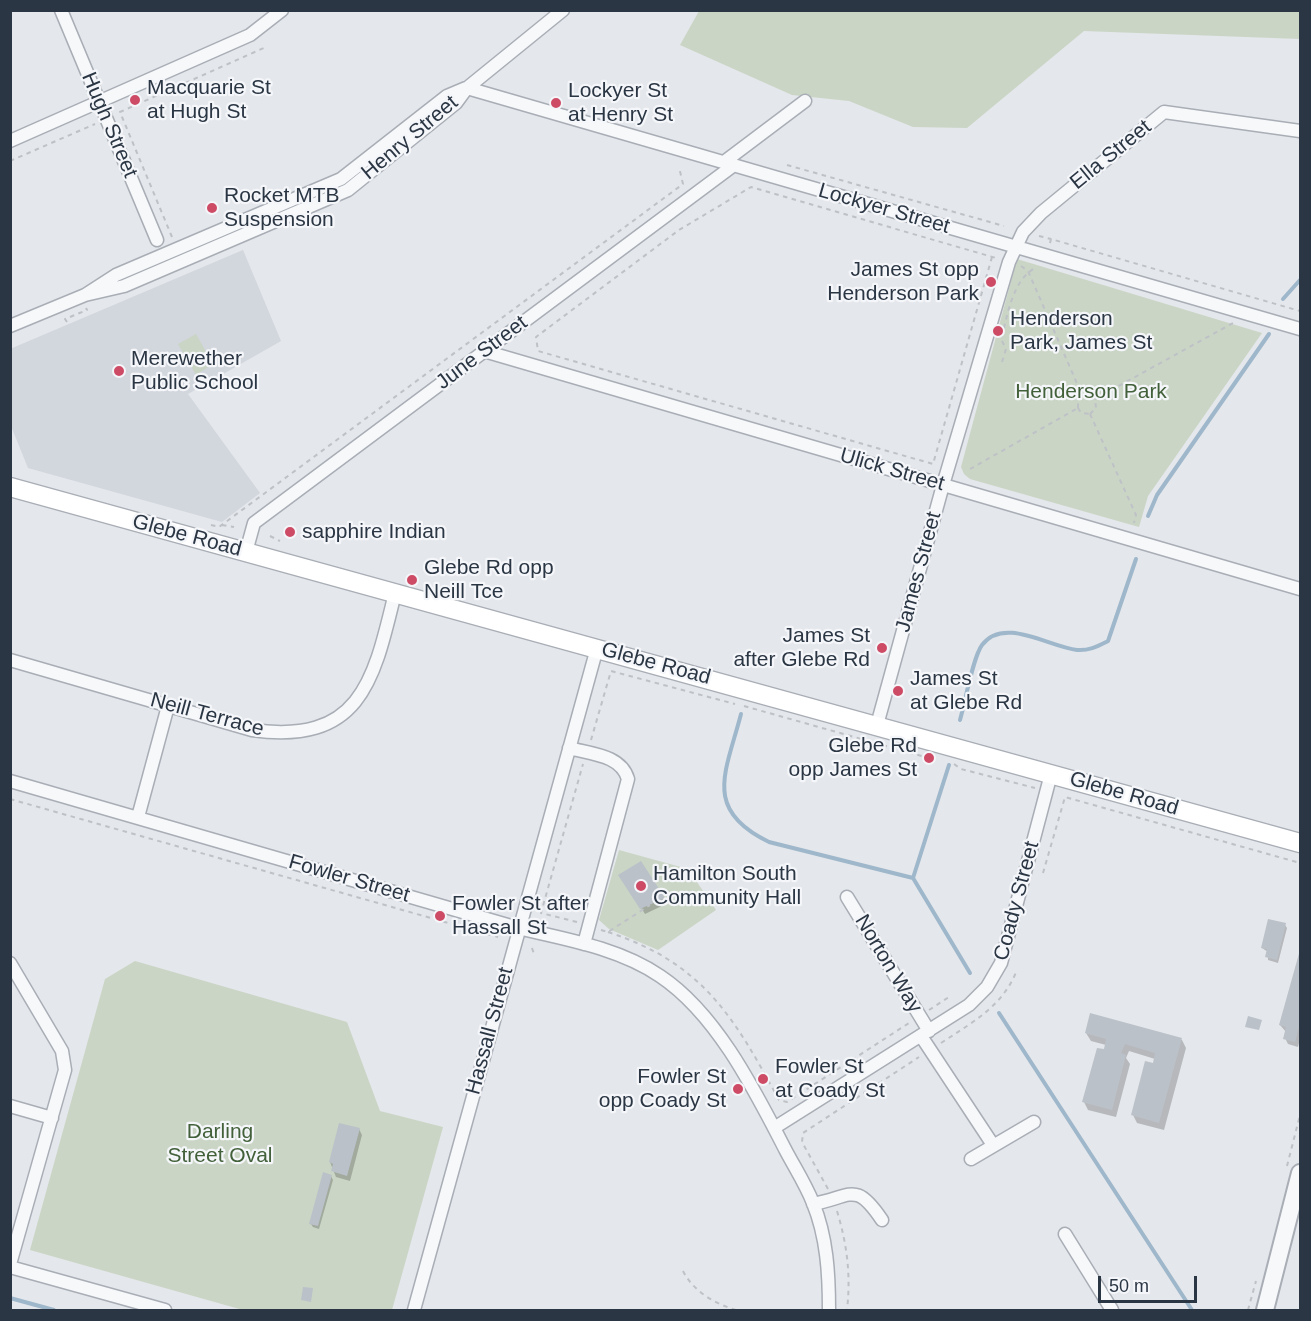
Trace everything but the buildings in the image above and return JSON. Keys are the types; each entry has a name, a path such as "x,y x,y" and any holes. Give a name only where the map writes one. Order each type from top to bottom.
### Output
{"main road":[{"name":"Glebe Road","path":"10,487 1300,843"}],"street":[{"name":"Hugh Street","path":"61,10 157,240"},
{"path":"10,141 250,35 282,10"},
{"name":"Henry Street","path":"10,326 124,286 348,190 456,103 467,88 563,10"},
{"name":"Henry Street","path":"85,299 116,275 341,179 447,96 467,88"},
{"name":"Lockyer Street","path":"467,88 1300,329"},
{"name":"June Street","path":"246,552 254,523 729,164 805,101"},
{"name":"Ella Street","path":"1015,247 1025,229 1041,213 1164,112 1300,131"},
{"name":"James Street","path":"877,725 943,485 1015,247"},
{"name":"Ulick Street","path":"484,351 1300,590"},
{"name":"Neill Terrace","path":"10,660 252,730 280,734 316,728 341,714 364,693 377,667 395,593"},
{"name":"Hassall Street","path":"414,1311 597,648"},
{"path":"138,817 168,706"},
{"path":"569,748 617,761 625,768 628,779 584,944"},
{"name":"Coady Street","path":"774,1128 925,1034 979,997 994,978 1001,963 1051,774"},
{"name":"Fowler Street","path":"10,782 518,928 584,944 631,960 659,975 694,1005 720,1038 774,1128 813,1204 828,1257 829,1311"},
{"name":"Norton Way","path":"847,897 919,1016 930,1050 993,1145"},
{"path":"10,963 62,1051 65,1070 10,1265 165,1311"},
{"path":"10,1106 52,1118"},
{"path":"971,1159 1034,1122"},
{"path":"1265,1311 1300,1176"},
{"path":"813,1204 844,1193 862,1196 882,1220"},
{"path":"1065,1234 1112,1311"}],"path":[{"path":"177,249 120,112 266,47"},
{"path":"10,161 96,123"},
{"path":"787,165 1004,226"},
{"path":"222,525 683,184 679,167"},
{"path":"751,188 994,258 933,464 538,351 536,337 552,324 679,230 751,188"},
{"path":"1039,236 1300,311"},
{"path":"1048,247 1051,239"},
{"path":"1021,266 1028,271 1082,395"},
{"path":"1002,362 1006,349 1001,339 1021,279 1028,271 1037,267 1043,269"},
{"path":"67,322 65,319 87,310 85,299"},
{"path":"1095,399 1221,330"},
{"path":"1088,394 1095,399 1096,408 1090,414 1082,413 1078,408 1077,403 1082,395 1088,394"},
{"path":"970,469 1078,408"},
{"path":"1090,414 1136,515 1134,523"},
{"path":"207,524 234,527"},
{"path":"270,536 280,541"},
{"path":"606,669 730,704 741,705 749,710 935,759"},
{"path":"589,745 610,671"},
{"path":"578,922 539,912 584,760"},
{"path":"944,761 961,769 1035,788"},
{"path":"1043,873 1063,796 1300,863"},
{"path":"10,799 498,937"},
{"path":"608,932 650,905"},
{"path":"546,919 548,914"},
{"path":"599,929 649,947 693,976 733,1020 779,1100 787,1102 949,997"},
{"path":"532,948 534,954"},
{"path":"847,1311 849,1265 846,1240 832,1197 802,1142 803,1133 993,1008 1005,995 1017,970"},
{"path":"683,1271 687,1279 716,1303 736,1311"}],"shaded area":[{"name":"Merewether Public School","path":"243,250 281,341 188,394 260,493 222,522 28,468 11,426 10,349"}],"green space":[{"path":"699,11 1300,11 1300,39 1084,31 967,128 913,127 849,101 792,95 680,45"},
{"name":"Henderson Park","path":"1017,259 1262,333 1148,496 1139,527 970,479 964,474 961,467"},
{"path":"196,334 213,364 196,375 178,344"},
{"path":"619,850 688,869 716,910 658,950 609,929 599,920"},
{"name":"Darling Street Oval","path":"135,961 347,1022 380,1111 443,1127 392,1310 243,1310 30,1250 105,979"}],"waterway":[{"path":"1283,299 1300,280"},
{"path":"1148,516 1157,495 1269,334"},
{"path":"960,720 975,659 982,645 991,637 1002,633 1014,633 1077,650 1089,649 1108,641 1136,559"},
{"path":"741,714 724,788 727,803 734,817 748,830 769,842 913,878 970,973"},
{"path":"913,878 949,765"},
{"path":"999,1013 1192,1310"},
{"path":"10,1298 54,1310"}],"place":[{"name":"Macquarie St at Hugh St","path":"135,100"},
{"name":"Lockyer St at Henry St","path":"556,103"},
{"name":"Rocket MTB Suspension","path":"212,208"},
{"name":"James St opp Henderson Park","path":"991,282"},
{"name":"Henderson Park, James St","path":"998,331"},
{"name":"Merewether Public School","path":"119,371"},
{"name":"sapphire Indian","path":"290,532"},
{"name":"Glebe Rd opp Neill Tce","path":"412,580"},
{"name":"James St after Glebe Rd","path":"882,648"},
{"name":"James St at Glebe Rd","path":"898,691"},
{"name":"Glebe Rd opp James St","path":"929,758"},
{"name":"Hamilton South Community Hall","path":"641,886"},
{"name":"Fowler St after Hassall St","path":"440,916"},
{"name":"Fowler St at Coady St","path":"763,1079"},
{"name":"Fowler St opp Coady St","path":"738,1089"}]}
